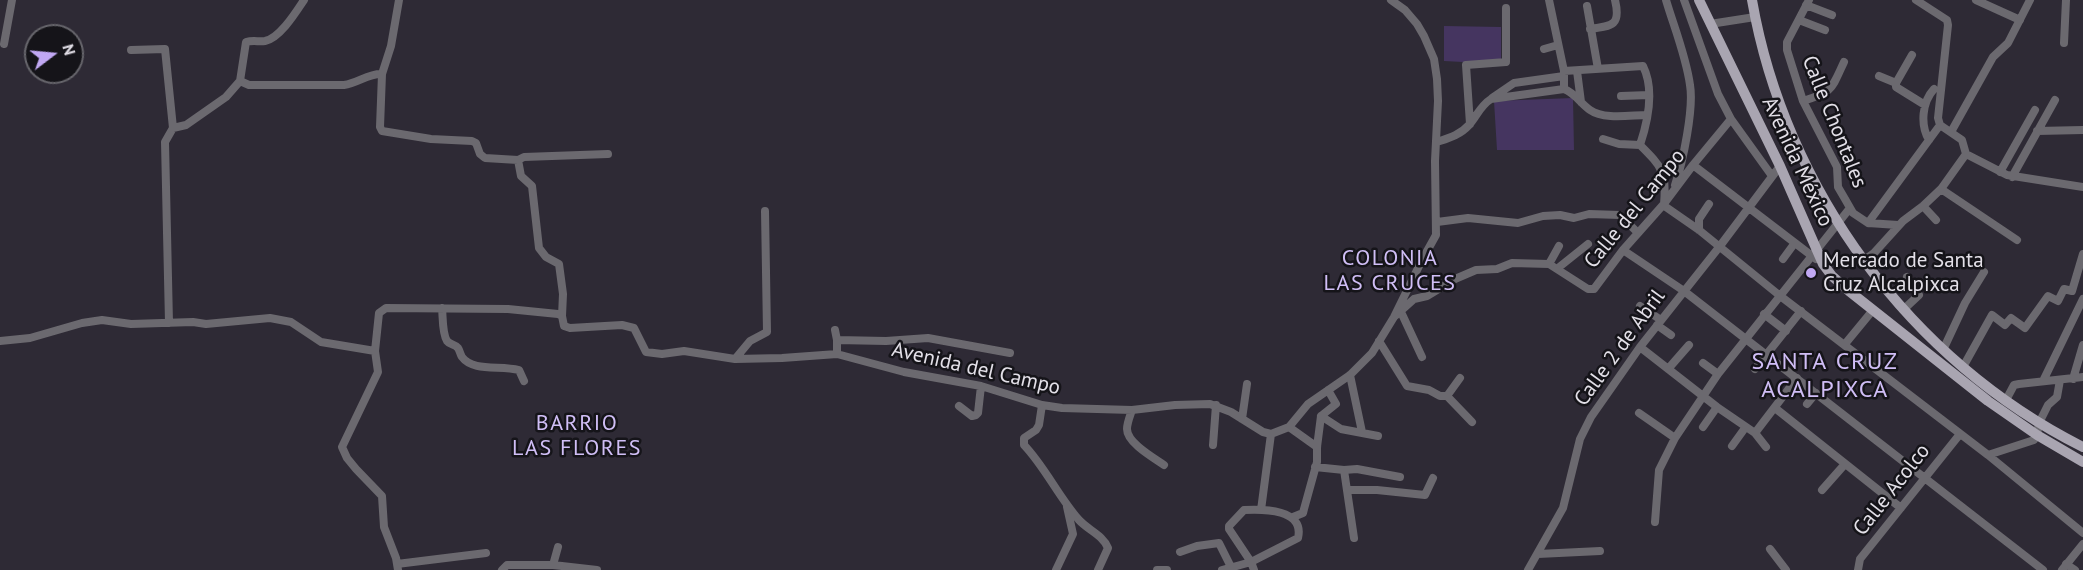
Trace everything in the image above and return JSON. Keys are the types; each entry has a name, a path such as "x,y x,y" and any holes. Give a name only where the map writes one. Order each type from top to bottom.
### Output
{"main road":[{"path":"1752,0 1760,41 1778,97 1802,156 1822,197 1864,260 1903,310 1930,339 2006,400 2039,423 2083,447"},
{"name":"Avenida México","path":"1701,5 1780,166 1814,252 1832,276 1943,366 2037,435 2083,464"},
{"path":"1906,336 1916,325"},
{"path":"1922,349 1930,339"},
{"path":"2067,452 2070,441"}],"street":[{"path":"4,44 12,0"},
{"path":"173,128 186,125 226,97 240,81 246,42 267,41 289,22 304,0"},
{"path":"399,0 391,46 382,74 380,127 382,131 431,139 472,141 476,143 480,154 485,158 518,160 524,157 608,154"},
{"path":"1213,446 1216,405 1263,432 1271,434 1289,428 1308,404 1350,375 1372,353 1397,315 1411,282 1436,235 1437,79 1434,59 1417,24 1405,10 1391,0"},
{"path":"1549,0 1564,74 1564,89"},
{"path":"1590,30 1609,27 1614,23 1618,14 1615,0"},
{"path":"1665,0 1690,83 1691,99 1680,166 1673,192"},
{"path":"1684,0 1718,94 1731,119 1772,176"},
{"path":"1916,0 1947,20 1948,25 1938,118 1940,125 1962,140 1966,154 2000,172 2012,177 2083,187"},
{"path":"1976,0 2020,20"},
{"path":"1951,132 1990,63 2008,43 2030,0"},
{"path":"2064,43 2066,0"},
{"path":"1808,2 1832,15"},
{"name":"Calle Chontales","path":"1808,2 1787,42 1787,50 1803,101 1837,167 1838,188 1853,213 1868,223"},
{"path":"1690,16 1701,5"},
{"path":"1587,6 1598,69"},
{"path":"1470,124 1466,65 1506,62 1506,8"},
{"path":"1710,24 1755,17"},
{"path":"1799,20 1825,30"},
{"path":"1544,49 1558,45"},
{"path":"131,50 165,49 173,128 165,142 164,149 169,323"},
{"path":"1912,55 1896,82 1896,87 1924,105"},
{"path":"1803,101 1829,91 1844,62"},
{"path":"1437,142 1459,134 1470,124 1482,105 1514,83 1577,71 1643,66 1649,95 1641,145"},
{"path":"1577,71 1581,102"},
{"path":"240,81 249,85 344,85 353,84 375,73 382,74"},
{"path":"1879,76 1896,82"},
{"path":"1491,99 1564,89 1572,92 1592,112 1603,115 1647,115"},
{"path":"1929,140 1926,134 1924,105 1934,89"},
{"path":"1622,96 1649,95"},
{"path":"2012,177 2055,100"},
{"path":"2000,172 2035,110"},
{"name":"Calle del Campo","path":"1397,315 1414,299 1426,296 1455,279 1476,270 1497,269 1512,263 1549,264 1592,290 1623,250 1664,205 1731,119"},
{"path":"1868,223 1940,125"},
{"path":"2037,131 2083,130"},
{"path":"1603,139 1619,144 1641,145 1662,171 1665,179 1664,205 1988,455 2083,533"},
{"path":"1864,260 1875,253 1898,225 1923,207 1941,189 1966,154"},
{"path":"486,553 397,567 384,527 382,496 351,464 342,447 378,372 375,351 381,309 508,309 553,313 562,316 563,294 559,264 546,257 539,248 532,186 521,176 518,160"},
{"path":"1693,165 1794,244 1814,252"},
{"name":"Calle 2 de Abril","path":"1528,570 1566,500 1575,455 1584,428 1640,347 1780,166"},
{"path":"1941,189 2017,240"},
{"path":"1699,230 1699,219 1709,204"},
{"path":"1923,207 1936,220"},
{"path":"1655,522 1659,470 1675,438 1702,395 1850,208"},
{"path":"735,359 750,341 767,332 765,211"},
{"path":"1437,222 1468,218 1518,223 1560,214 1574,218 1589,214 1609,214 1620,215 1638,233"},
{"path":"1868,223 1898,225"},
{"path":"1558,268 1588,244"},
{"path":"1783,259 1794,244"},
{"path":"1549,264 1559,246"},
{"path":"1623,250 1684,291 2041,570"},
{"path":"2072,291 2083,254"},
{"path":"1943,350 1965,303 1984,272"},
{"path":"1903,310 1919,295 1907,277"},
{"path":"1411,282 1414,299"},
{"path":"1963,367 1992,315 2005,325 2011,318 2025,328 2048,296 2058,301 2064,289 2083,292"},
{"path":"2043,381 2083,299"},
{"path":"1640,306 1671,335"},
{"path":"442,308 446,339 459,349 462,357 475,367 519,370 524,381"},
{"path":"1845,344 1873,310"},
{"path":"1755,369 1801,311"},
{"path":"1764,314 1786,331"},
{"path":"1397,315 1422,357"},
{"name":"Avenida del Campo","path":"562,316 564,326 570,328 622,325 634,328 646,351 662,354 684,351 735,359 837,354 904,372 981,386 1042,405 1062,408 1132,410 1175,405 1216,405"},
{"path":"0,341 30,338 82,323 102,320 131,324 193,322 206,324 282,318 297,325 321,342 375,351"},
{"path":"835,330 837,354"},
{"path":"837,340 886,341 928,338 1010,353"},
{"path":"1378,341 1407,386 1447,396 1472,422"},
{"path":"1668,369 1689,345"},
{"path":"2073,379 2083,345"},
{"path":"1640,347 1745,428 1755,433 1766,447"},
{"path":"1703,363 1718,374"},
{"path":"1350,375 1362,432"},
{"path":"2006,400 2014,385 2083,377"},
{"path":"1447,396 1460,378"},
{"path":"1755,433 1797,378"},
{"path":"1988,455 2033,441 2049,403 2057,397 2060,380"},
{"path":"1242,419 1247,384"},
{"path":"959,406 972,416 976,416 981,386"},
{"path":"1293,518 1303,513 1318,454 1321,416 1336,404 1328,390"},
{"path":"1807,404 1816,393"},
{"path":"1042,405 1039,425 1036,430 1024,438 1024,445 1035,456 1067,506 1083,525 1105,540 1108,548 1098,570"},
{"path":"1703,427 1717,407"},
{"path":"1775,408 1902,508"},
{"path":"1132,410 1127,429 1130,438 1164,465"},
{"path":"1639,413 1675,438"},
{"path":"1321,416 1341,429 1378,436"},
{"path":"1289,428 1317,447"},
{"path":"1732,446 1745,428"},
{"path":"1261,510 1271,434"},
{"name":"Calle Acolco","path":"1858,570 1860,559 1960,434"},
{"path":"1822,490 1845,464"},
{"path":"1315,467 1357,469 1400,477"},
{"path":"1344,470 1354,538"},
{"path":"1347,490 1377,490 1425,495 1433,478"},
{"path":"1056,570 1073,534 1067,506"},
{"path":"1222,570 1231,567 1253,566 1298,538 1298,528 1293,518 1287,514 1244,510 1229,525 1229,529 1253,566"},
{"path":"1180,552 1197,546 1219,543 1231,567"},
{"path":"2075,570 2064,567 2083,544"},
{"path":"557,567 558,548"},
{"path":"1770,549 1786,570"},
{"path":"1538,554 1600,551"},
{"path":"502,570 507,565 597,570"},
{"path":"1157,570 1167,570"}],"shaded area":[{"path":"1444,26 1501,27 1501,64 1444,61"},
{"path":"1573,98 1574,150 1497,150 1494,101"}],"place":[{"name":"Mercado de Santa Cruz Alcalpixca","path":"1811,273"}],"district":[{"name":"COLONIA LAS CRUCES","path":"1390,272"},
{"name":"SANTA CRUZ ACALPIXCA","path":"1825,376"},
{"name":"BARRIO LAS FLORES","path":"577,437"}]}
